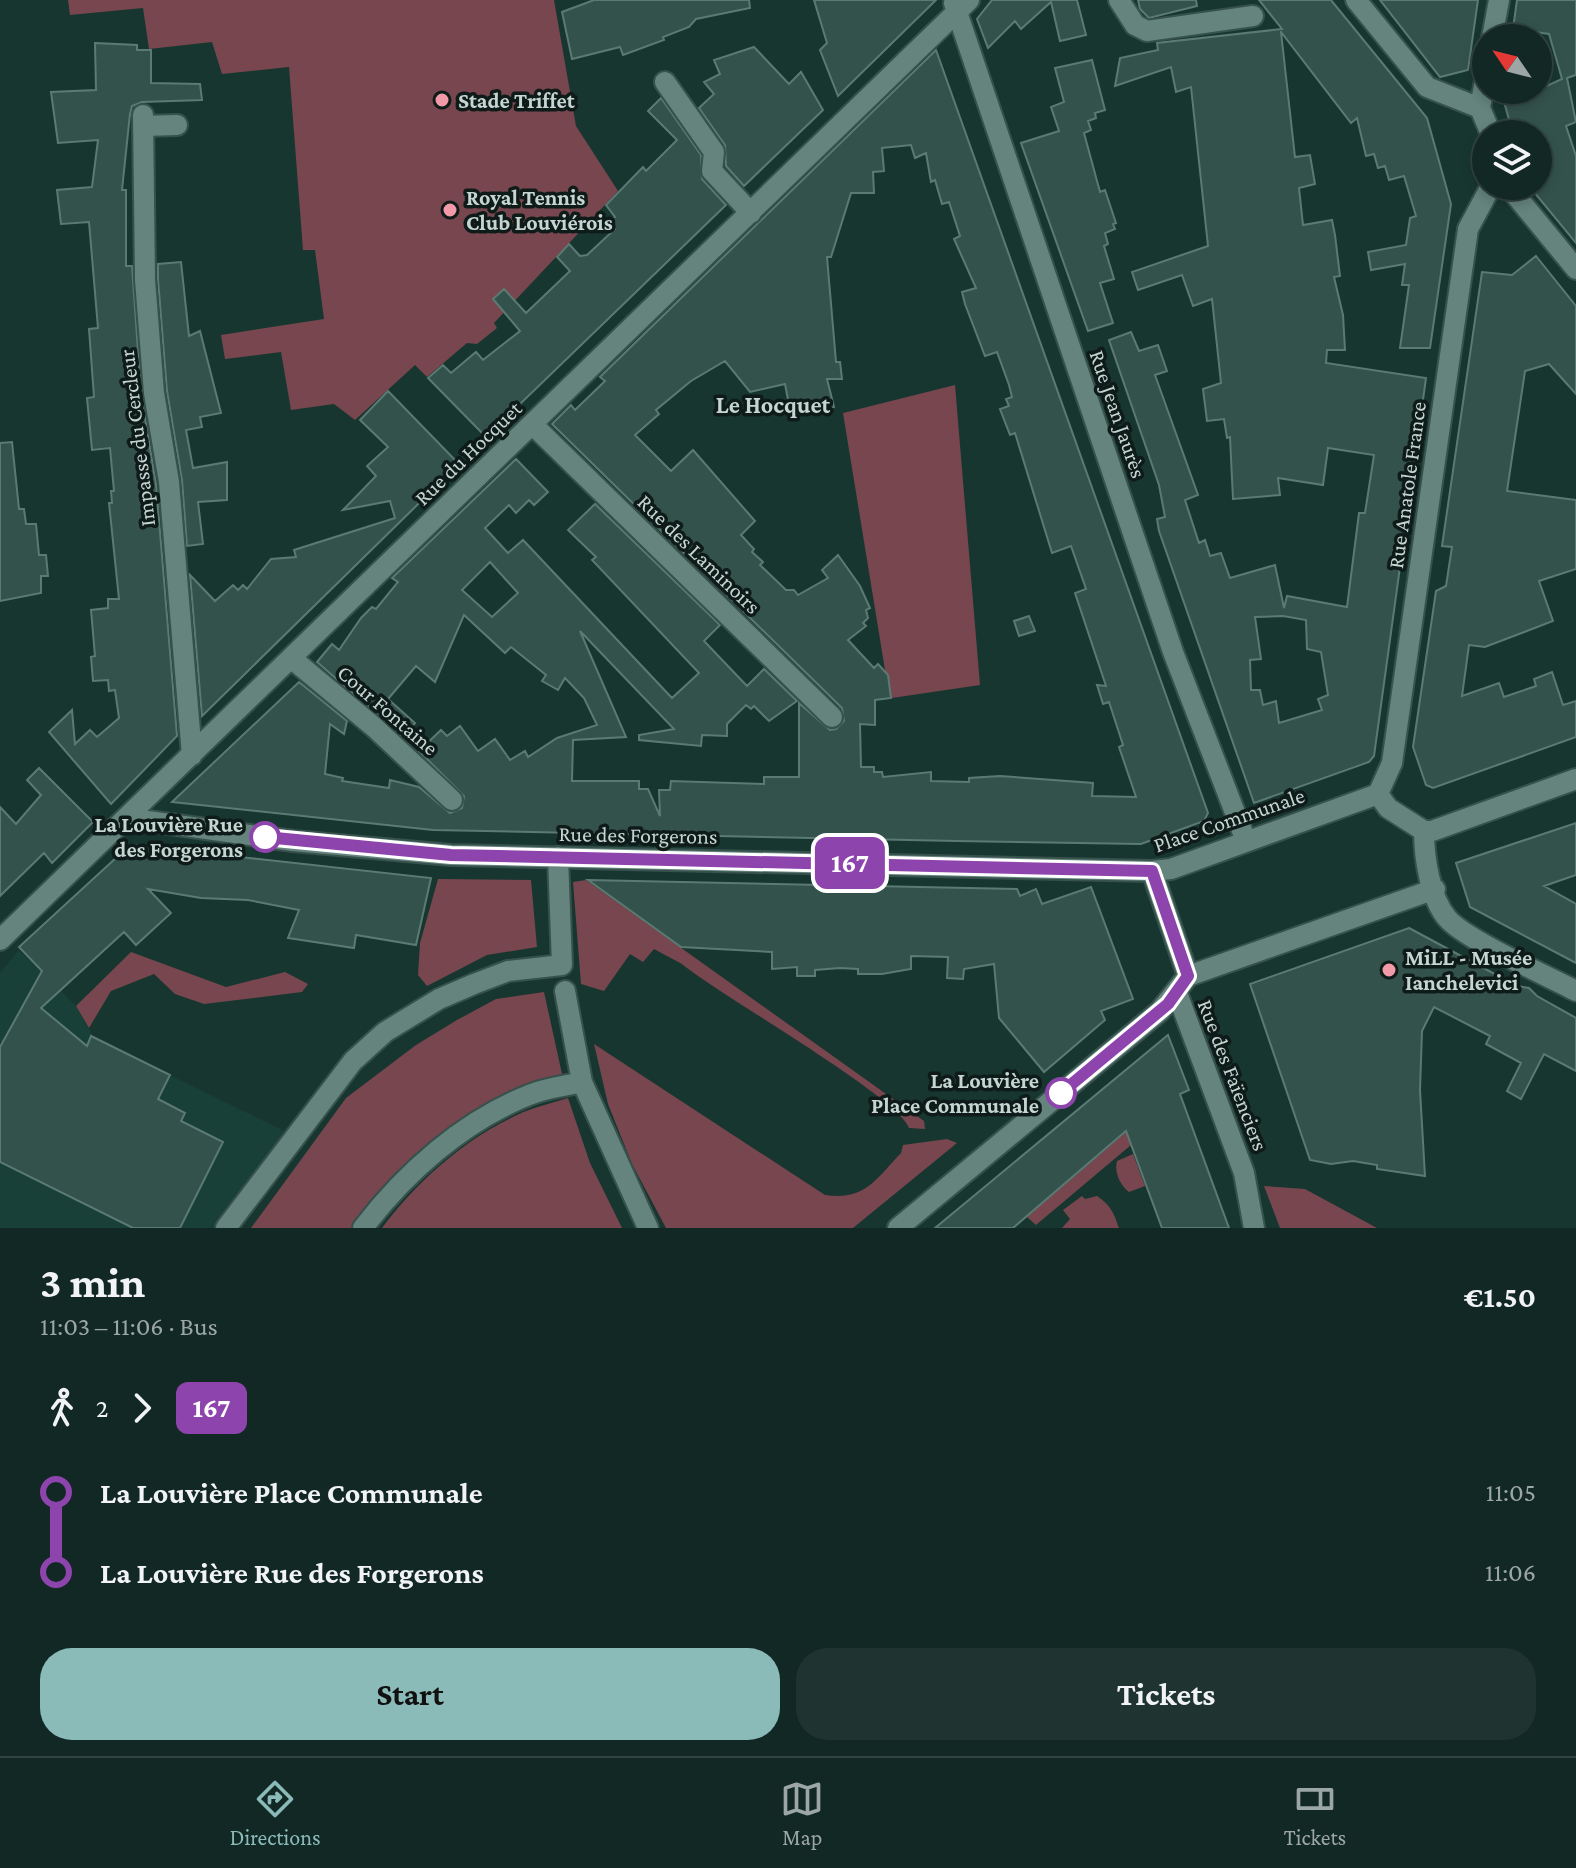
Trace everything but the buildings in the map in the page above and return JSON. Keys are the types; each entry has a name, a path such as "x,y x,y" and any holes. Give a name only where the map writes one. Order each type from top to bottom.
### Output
{"street":[{"path":"1119,0 1135,25 1147,31 1253,16"},
{"path":"1356,0 1427,87 1480,108"},
{"path":"1495,24 1499,0"},
{"name":"Rue du Hocquet","path":"0,940 751,213 960,4"},
{"name":"Rue Jean Jaurès","path":"960,4 1173,652 1246,841"},
{"path":"665,82 714,152 712,171 751,213"},
{"path":"1481,104 1485,120"},
{"name":"Impasse du Cercleur","path":"177,125 143,120 145,280 154,393 169,482 192,755"},
{"name":"Rue Anatole France","path":"1378,794 1392,763 1468,229 1484,200"},
{"path":"1519,200 1576,269"},
{"name":"Rue des Laminoirs","path":"532,424 832,717"},
{"name":"Cour Fontaine","path":"291,658 374,727 452,800"},
{"path":"1378,794 1388,808 1424,831 1432,831 1576,779"},
{"name":"Place Communale","path":"1182,985 1152,871 1171,869 1378,794"},
{"name":"Rue des Forgerons","path":"126,818 293,841 451,855 1152,871"},
{"path":"1424,831 1426,860 1438,897 1452,923 1576,991"},
{"path":"226,1228 353,1061 385,1032 439,999 508,971 562,965 558,857"},
{"path":"898,1228 1160,1011 1182,985 1438,897"},
{"name":"Rue des Faïenciers","path":"1182,985 1244,1173 1254,1228"},
{"path":"565,991 582,1082 648,1228"},
{"path":"363,1228 385,1199 437,1150 513,1102 531,1094 582,1082"}],"shaded area":[{"name":"Royal Tennis Club Louviérois","path":"68,0 554,0 576,126 618,191 494,323 497,328 477,344 467,343 427,377 415,365 355,420 334,404 291,410 281,352 225,359 221,335 324,319 315,250 303,250 289,67 222,74 212,42 149,49 143,8 70,15"},
{"path":"955,385 980,685 851,704 837,709 885,670 843,413"},
{"path":"438,879 531,880 537,947 487,955 427,986 418,975 420,943"},
{"path":"586,880 924,1121 925,1129 909,1128 875,1094 843,1071 682,964 654,949 643,962 630,954 604,991 581,984 573,882"},
{"path":"19,950 76,1006 94,1038 284,1131 216,1228 0,1228 0,973"},
{"path":"131,952 226,987 285,972 308,984 302,992 204,1004 175,994 154,974 111,991 89,1028 76,1006"},
{"path":"544,992 562,1074 499,1101 445,1134 398,1175 353,1228 251,1228 346,1098 416,1045 496,999"},
{"path":"594,1044 825,1195 850,1195 869,1186 901,1153 903,1145 947,1139 957,1143 853,1228 666,1228 632,1164 608,1104"},
{"path":"568,1098 590,1163 622,1228 382,1228 423,1181 473,1140 516,1115"},
{"path":"1126,1132 1131,1145 1036,1225 1027,1217"},
{"path":"1133,1154 1145,1186 1129,1192 1118,1178 1116,1165 1117,1161"},
{"path":"1264,1186 1305,1189 1377,1228 1280,1228"},
{"path":"1082,1196 1085,1199 1097,1196 1102,1200 1111,1209 1119,1228 1062,1228 1070,1219 1063,1210"}],"bus line":[{"name":"167","path":"265,837 451,855 1152,871 1188,976 1168,1004 1061,1093"}],"place":[{"name":"Stade Triffet","path":"442,100"},
{"name":"Royal Tennis Club Louviérois","path":"450,210"},
{"name":"La Louvière Rue des Forgerons","path":"265,837"},
{"name":"MiLL - Musée Ianchelevici","path":"1389,970"},
{"name":"La Louvière Place Communale","path":"1061,1093"}],"district":[{"name":"Le Hocquet","path":"773,404"}]}
